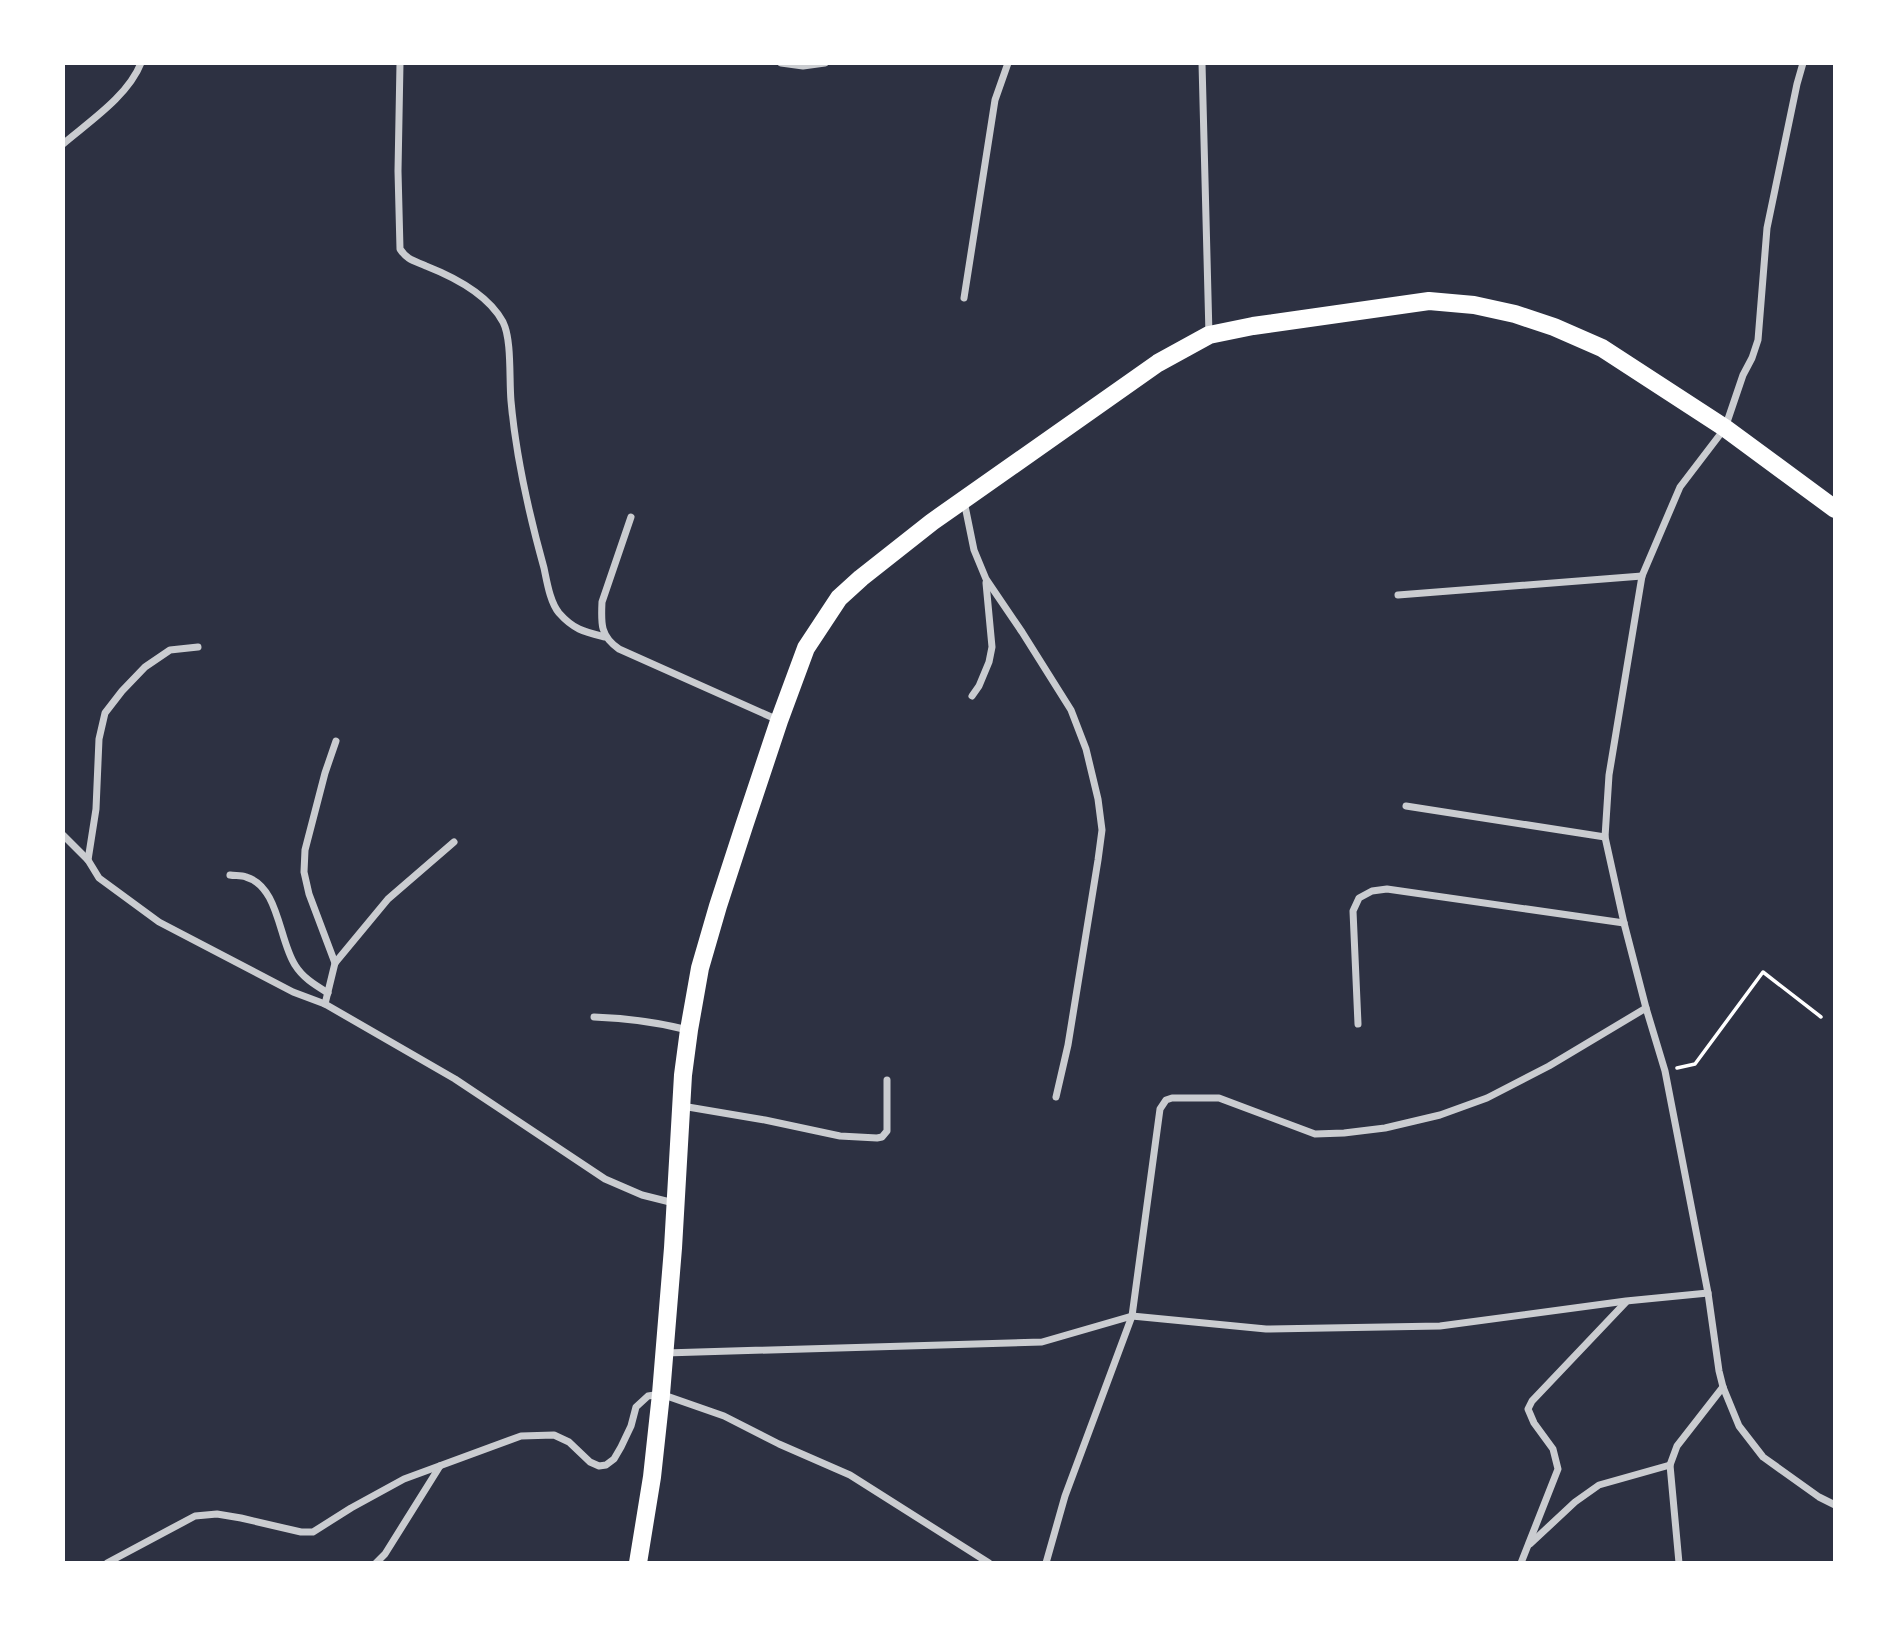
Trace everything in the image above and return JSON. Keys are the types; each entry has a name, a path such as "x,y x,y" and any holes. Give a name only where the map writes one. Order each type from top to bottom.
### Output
{"main road":[{"path":"638,1563 652,1477 661,1394 681,1106 689,1030 700,968 779,720 806,648 839,597 885,558 963,500 1158,363 1209,335 1253,326 1429,301 1474,304 1516,314 1602,348 1725,428 1835,509"}],"street":[{"path":"63,144 124,91 135,77 141,63"},
{"path":"400,63 400,249 413,261 464,284 488,303 502,319 507,332 517,451 533,529 557,611 576,630 605,637 619,649 779,720"},
{"path":"781,63 803,66 825,63"},
{"path":"964,298 995,100 1008,63"},
{"path":"1202,63 1209,335"},
{"path":"1803,63 1767,228 1758,340 1725,428 1680,487 1642,576 1609,775 1605,836 1624,923 1665,1071 1709,1293 1718,1371 1723,1387 1739,1426 1763,1457 1819,1497 1835,1505"},
{"path":"963,500 974,550 986,579 1071,710 1086,749 1098,799 1102,830 1098,860 1068,1045 1056,1097"},
{"path":"605,637 602,602 631,517"},
{"path":"1398,596 1642,576"},
{"path":"972,696 984,674 992,647 986,579"},
{"path":"88,860 96,809 99,739 105,712 145,667 170,650 198,648"},
{"path":"335,963 312,903 304,872 305,850 336,741"},
{"path":"1406,806 1605,836"},
{"path":"63,835 88,860 99,878 159,922 293,992 325,1004 455,1079 605,1179 642,1195 674,1203"},
{"path":"325,1004 335,963 388,899 454,842"},
{"path":"230,875 246,877 265,890 293,963 303,976 328,993"},
{"path":"1358,1024 1353,911 1359,898 1372,891 1388,889 1624,923"},
{"path":"1046,1563 1065,1496 1132,1316 1160,1109 1166,1100 1219,1098 1315,1134 1385,1128 1440,1115 1487,1098 1549,1066 1646,1008"},
{"path":"594,1017 655,1022 689,1030"},
{"path":"681,1106 839,1136 877,1138 883,1137 887,1131 887,1080"},
{"path":"663,1353 1042,1342 1132,1316 1266,1329 1440,1325 1709,1293"},
{"path":"1521,1563 1558,1469 1553,1449 1534,1423 1528,1409 1532,1401 1626,1301"},
{"path":"1679,1563 1670,1465 1676,1446 1723,1387"},
{"path":"107,1563 195,1516 217,1514 301,1532 313,1532 404,1479 521,1436 554,1435 569,1442 590,1462 599,1466 606,1465 614,1459 621,1447 636,1407 648,1396 661,1394 724,1416 850,1475 989,1563"},
{"path":"376,1563 440,1465"},
{"path":"1528,1546 1575,1502 1599,1485 1670,1465"}],"path":[{"path":"1665,1071 1695,1064 1763,972 1821,1017"}]}
